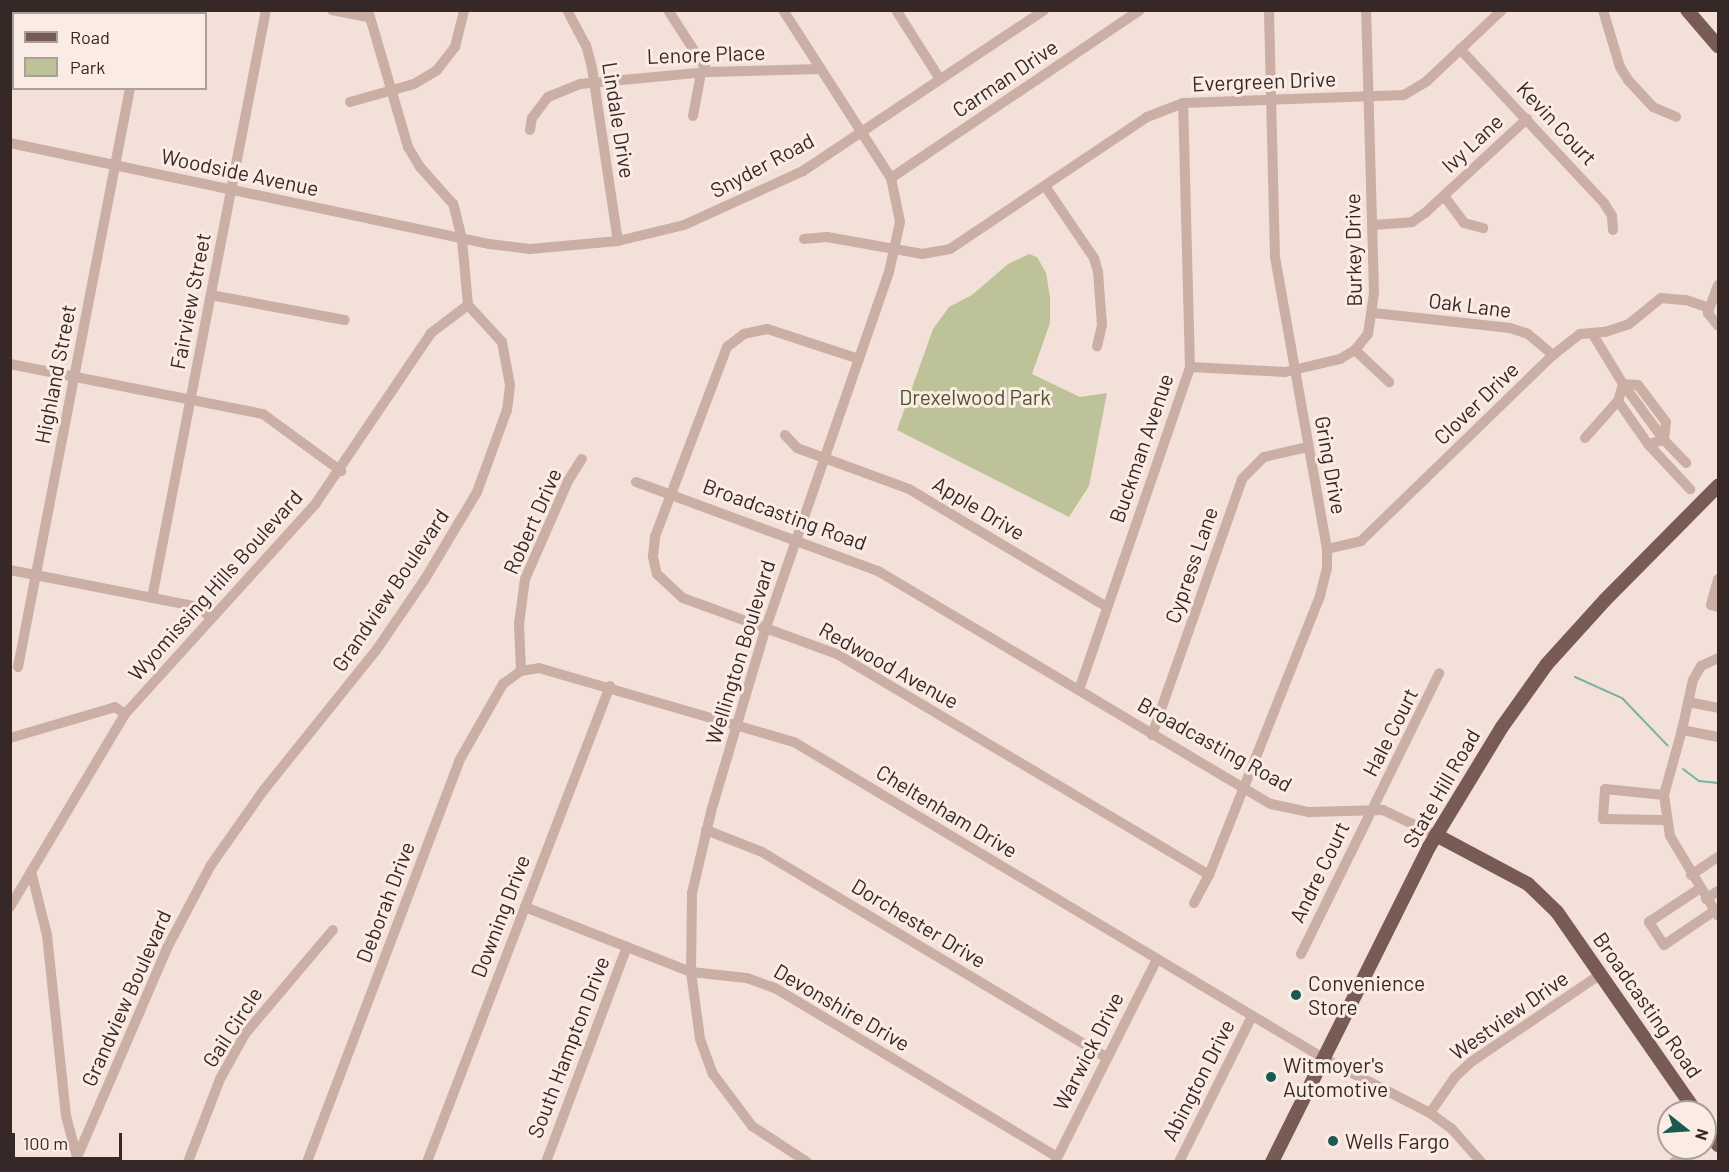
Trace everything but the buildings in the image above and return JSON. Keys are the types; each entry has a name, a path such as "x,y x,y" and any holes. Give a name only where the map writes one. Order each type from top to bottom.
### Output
{"main road":[{"path":"1686,10 1719,46"},
{"name":"State Hill Road","path":"1272,1161 1436,835 1502,727 1548,664 1605,600 1719,486"},
{"name":"Broadcasting Road","path":"1436,835 1528,884 1557,912 1688,1100"}],"street":[{"name":"Fairview Street","path":"152,598 266,10"},
{"path":"332,10 368,14 408,147 420,166 453,204 462,239 468,305"},
{"path":"350,102 392,91 427,78 445,61 457,40 464,10"},
{"name":"Lindale Drive","path":"567,10 586,45 618,241"},
{"path":"668,10 705,73 693,116"},
{"name":"Wellington Boulevard","path":"783,10 891,178 900,222 894,252 859,358 766,627 706,830 692,893 691,972 700,1038 713,1074 752,1126 807,1161"},
{"path":"896,10 940,79"},
{"name":"Carman Drive","path":"891,178 1140,10"},
{"name":"Gring Drive","path":"1194,903 1209,875 1320,596 1327,549 1275,258 1269,10"},
{"name":"Burkey Drive","path":"1355,350 1368,334 1374,314 1366,10"},
{"name":"Evergreen Drive","path":"804,239 826,237 894,252 928,254 950,249 1147,117 1183,103 1396,97 1415,90 1502,10"},
{"path":"1603,10 1620,67 1628,80 1653,106 1676,117"},
{"name":"Snyder Road","path":"462,239 530,249 618,241 684,225 754,196 803,171 860,130 940,79 1035,13"},
{"name":"Kevin Court","path":"1460,49 1604,203 1612,216 1613,230"},
{"name":"Lenore Place","path":"530,130 532,118 548,97 593,81 705,73 821,69"},
{"name":"Highland Street","path":"18,667 130,90"},
{"name":"Buckman Avenue","path":"1078,690 1190,367 1183,103"},
{"name":"Ivy Lane","path":"1373,225 1412,222 1527,119"},
{"name":"Woodside Avenue","path":"10,143 462,239"},
{"path":"1045,186 1094,258 1098,272 1102,324 1096,346"},
{"path":"1443,196 1464,223 1483,228"},
{"path":"1719,285 1708,308 1719,326"},
{"path":"211,295 345,320"},
{"name":"Clover Drive","path":"1327,549 1361,542 1552,355 1580,333 1592,333 1629,324 1661,298 1686,300 1708,308"},
{"name":"Wyomissing Hills Boulevard","path":"10,908 124,714 341,471 431,333 468,305"},
{"name":"Grandview Boulevard","path":"76,1159 167,948 211,864 263,791 377,649 425,579 485,473 501,433 510,385 502,342 468,305"},
{"name":"Oak Lane","path":"1374,314 1510,328 1528,334 1552,355"},
{"name":"Redwood Avenue","path":"859,358 776,331 744,334 719,360 653,544 657,574 683,598 837,654 1209,875"},
{"path":"1592,333 1623,384 1664,440 1686,463"},
{"path":"1190,367 1285,372 1294,368 1340,359 1355,350 1389,382"},
{"path":"10,364 263,414 341,471"},
{"path":"1585,438 1618,401 1623,384"},
{"path":"1618,401 1648,444 1690,489"},
{"name":"Apple Drive","path":"785,435 797,448 909,489 1107,607"},
{"path":"1648,444 1664,440"},
{"name":"Cypress Lane","path":"1152,735 1242,479 1264,457 1307,447"},
{"name":"Robert Drive","path":"521,671 519,624 525,579 568,481 582,459"},
{"name":"Broadcasting Road","path":"636,482 878,571 1271,804 1303,812 1373,808 1395,814 1436,835"},
{"path":"10,570 198,607 211,618"},
{"path":"1719,579 1711,605 1719,607"},
{"path":"1699,889 1649,922 1664,945 1716,913 1691,875 1665,820 1664,795 1688,702 1701,666 1719,658"},
{"name":"Cheltenham Drive","path":"521,671 551,669 737,724 807,749 1325,1059"},
{"name":"Deborah Drive","path":"307,1161 459,761 497,692 521,671"},
{"name":"Hale Court","path":"1373,808 1439,673"},
{"name":"Downing Drive","path":"427,1161 610,686"},
{"path":"1688,702 1719,708"},
{"path":"10,738 115,707 124,714"},
{"path":"1682,730 1719,737"},
{"path":"1664,795 1605,789 1603,819 1665,820"},
{"name":"Andre Court","path":"1301,954 1373,808"},
{"name":"Dorchester Drive","path":"706,830 762,852 1107,1058"},
{"path":"1691,875 1719,857"},
{"path":"31,871 47,935 66,1116 76,1159"},
{"path":"1706,899 1719,891"},
{"name":"Devonshire Drive","path":"525,907 691,972 747,978 775,988 1056,1159"},
{"name":"Gail Circle","path":"188,1161 235,1050 271,999 333,930"},
{"name":"South Hampton Drive","path":"546,1161 627,946"},
{"name":"Warwick Drive","path":"1056,1159 1157,959"},
{"name":"Westview Drive","path":"1430,1113 1455,1077 1472,1062 1601,974"},
{"name":"Abington Drive","path":"1179,1161 1252,1016"},
{"path":"1325,1059 1430,1113 1452,1129 1481,1161"}],"green space":[{"name":"Drexelwood Park","path":"1029,254 1037,257 1046,273 1050,297 1050,323 1032,374 1080,397 1107,393 1089,486 1069,517 897,430 933,329 949,307 972,295 1008,264"}],"waterway":[{"path":"1575,677 1622,698 1668,746"},
{"path":"1683,769 1699,781 1718,783"}],"place":[{"name":"Convenience Store","path":"1296,995"},
{"name":"Witmoyer's Automotive","path":"1271,1077"},
{"name":"Wells Fargo","path":"1333,1141"}]}
